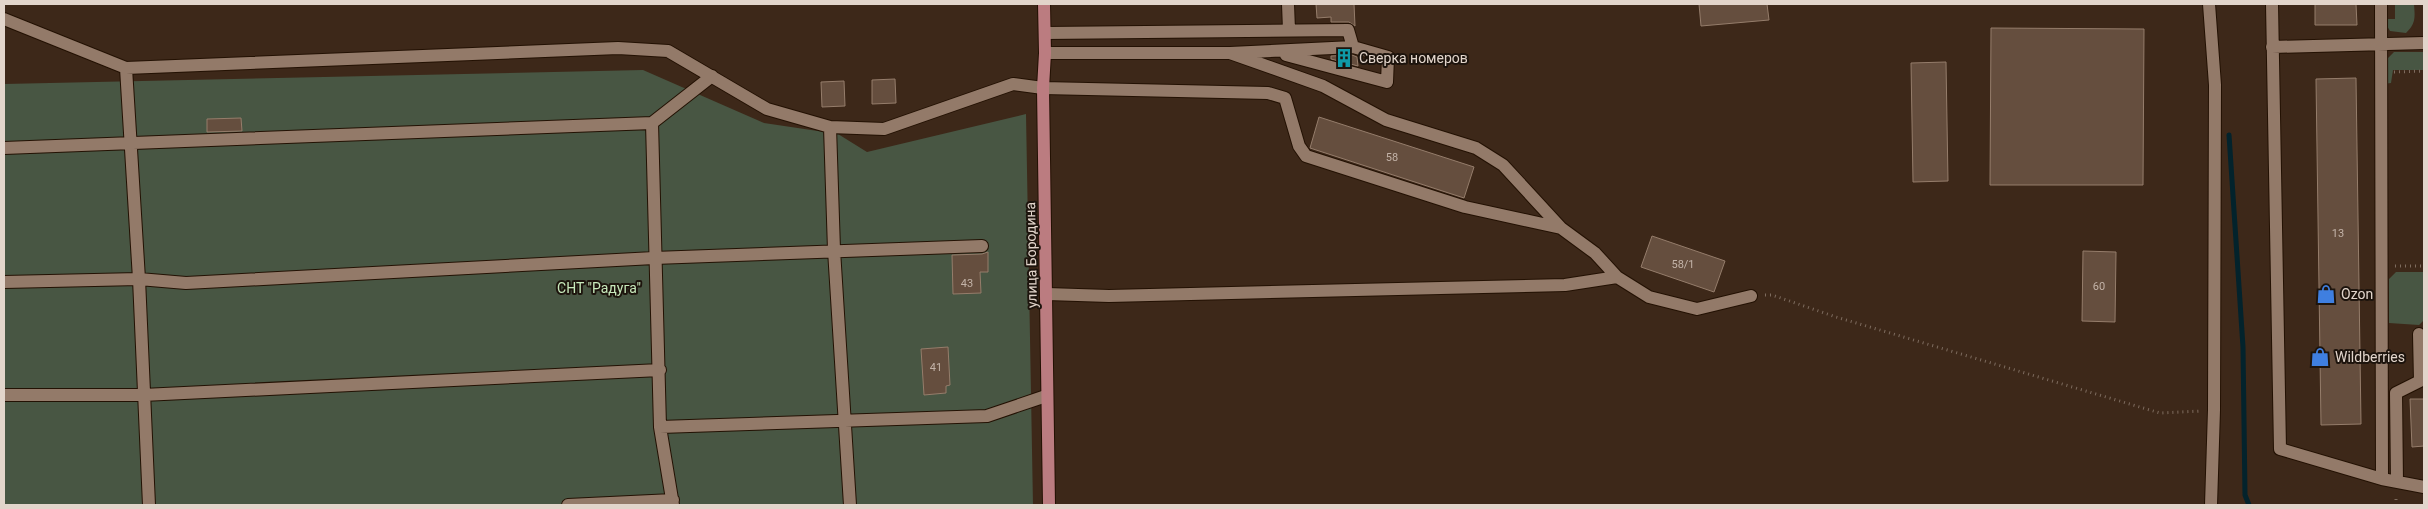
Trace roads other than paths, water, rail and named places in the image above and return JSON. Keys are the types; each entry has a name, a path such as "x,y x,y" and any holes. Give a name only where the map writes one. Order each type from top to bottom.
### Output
{"main road":[{"name":"улица Бородина","path":"1044,4 1045,53 1043,88 1047,294 1046,396 1049,505"}],"street":[{"path":"1288,4 1289,30"},
{"path":"2209,4 2215,85 2214,410 2211,505"},
{"path":"2272,4 2280,449 2382,479 2424,488"},
{"path":"2381,4 2382,479"},
{"path":"4,19 126,68 618,48 668,52 767,109 830,127 884,129 1013,84 1043,88 1268,93 1284,98 1299,146 1306,156 1465,207 1561,228"},
{"path":"1045,33 1348,30 1353,48"},
{"path":"2272,47 2424,43"},
{"path":"1045,53 1230,53 1353,48 1388,57 1387,82 1276,52"},
{"path":"1230,53 1323,86 1386,120 1476,148 1503,164 1561,228 1595,253 1617,277 1648,297 1697,309 1751,296"},
{"path":"126,68 139,279 149,505"},
{"path":"4,148 652,123 712,76"},
{"path":"568,505 673,502 660,427 660,370 654,258 652,123"},
{"path":"830,127 834,250 850,505"},
{"path":"4,282 139,279 186,283 654,258 982,246"},
{"path":"1047,294 1109,296 1566,285 1617,277"},
{"path":"2396,482 2396,393 2420,381 2419,334"},
{"path":"4,395 143,395 660,370"},
{"path":"660,427 988,416 1046,396"}],"waterway":[{"path":"2229,135 2243,347 2245,495 2249,505"}],"place":[{"name":"Сверка номеров","path":"1344,58"},
{"name":"Ozon","path":"2326,294"},
{"name":"Wildberries","path":"2320,357"}],"park label":[{"name":"СНТ \"Радуга\"","path":"599,288"}]}
